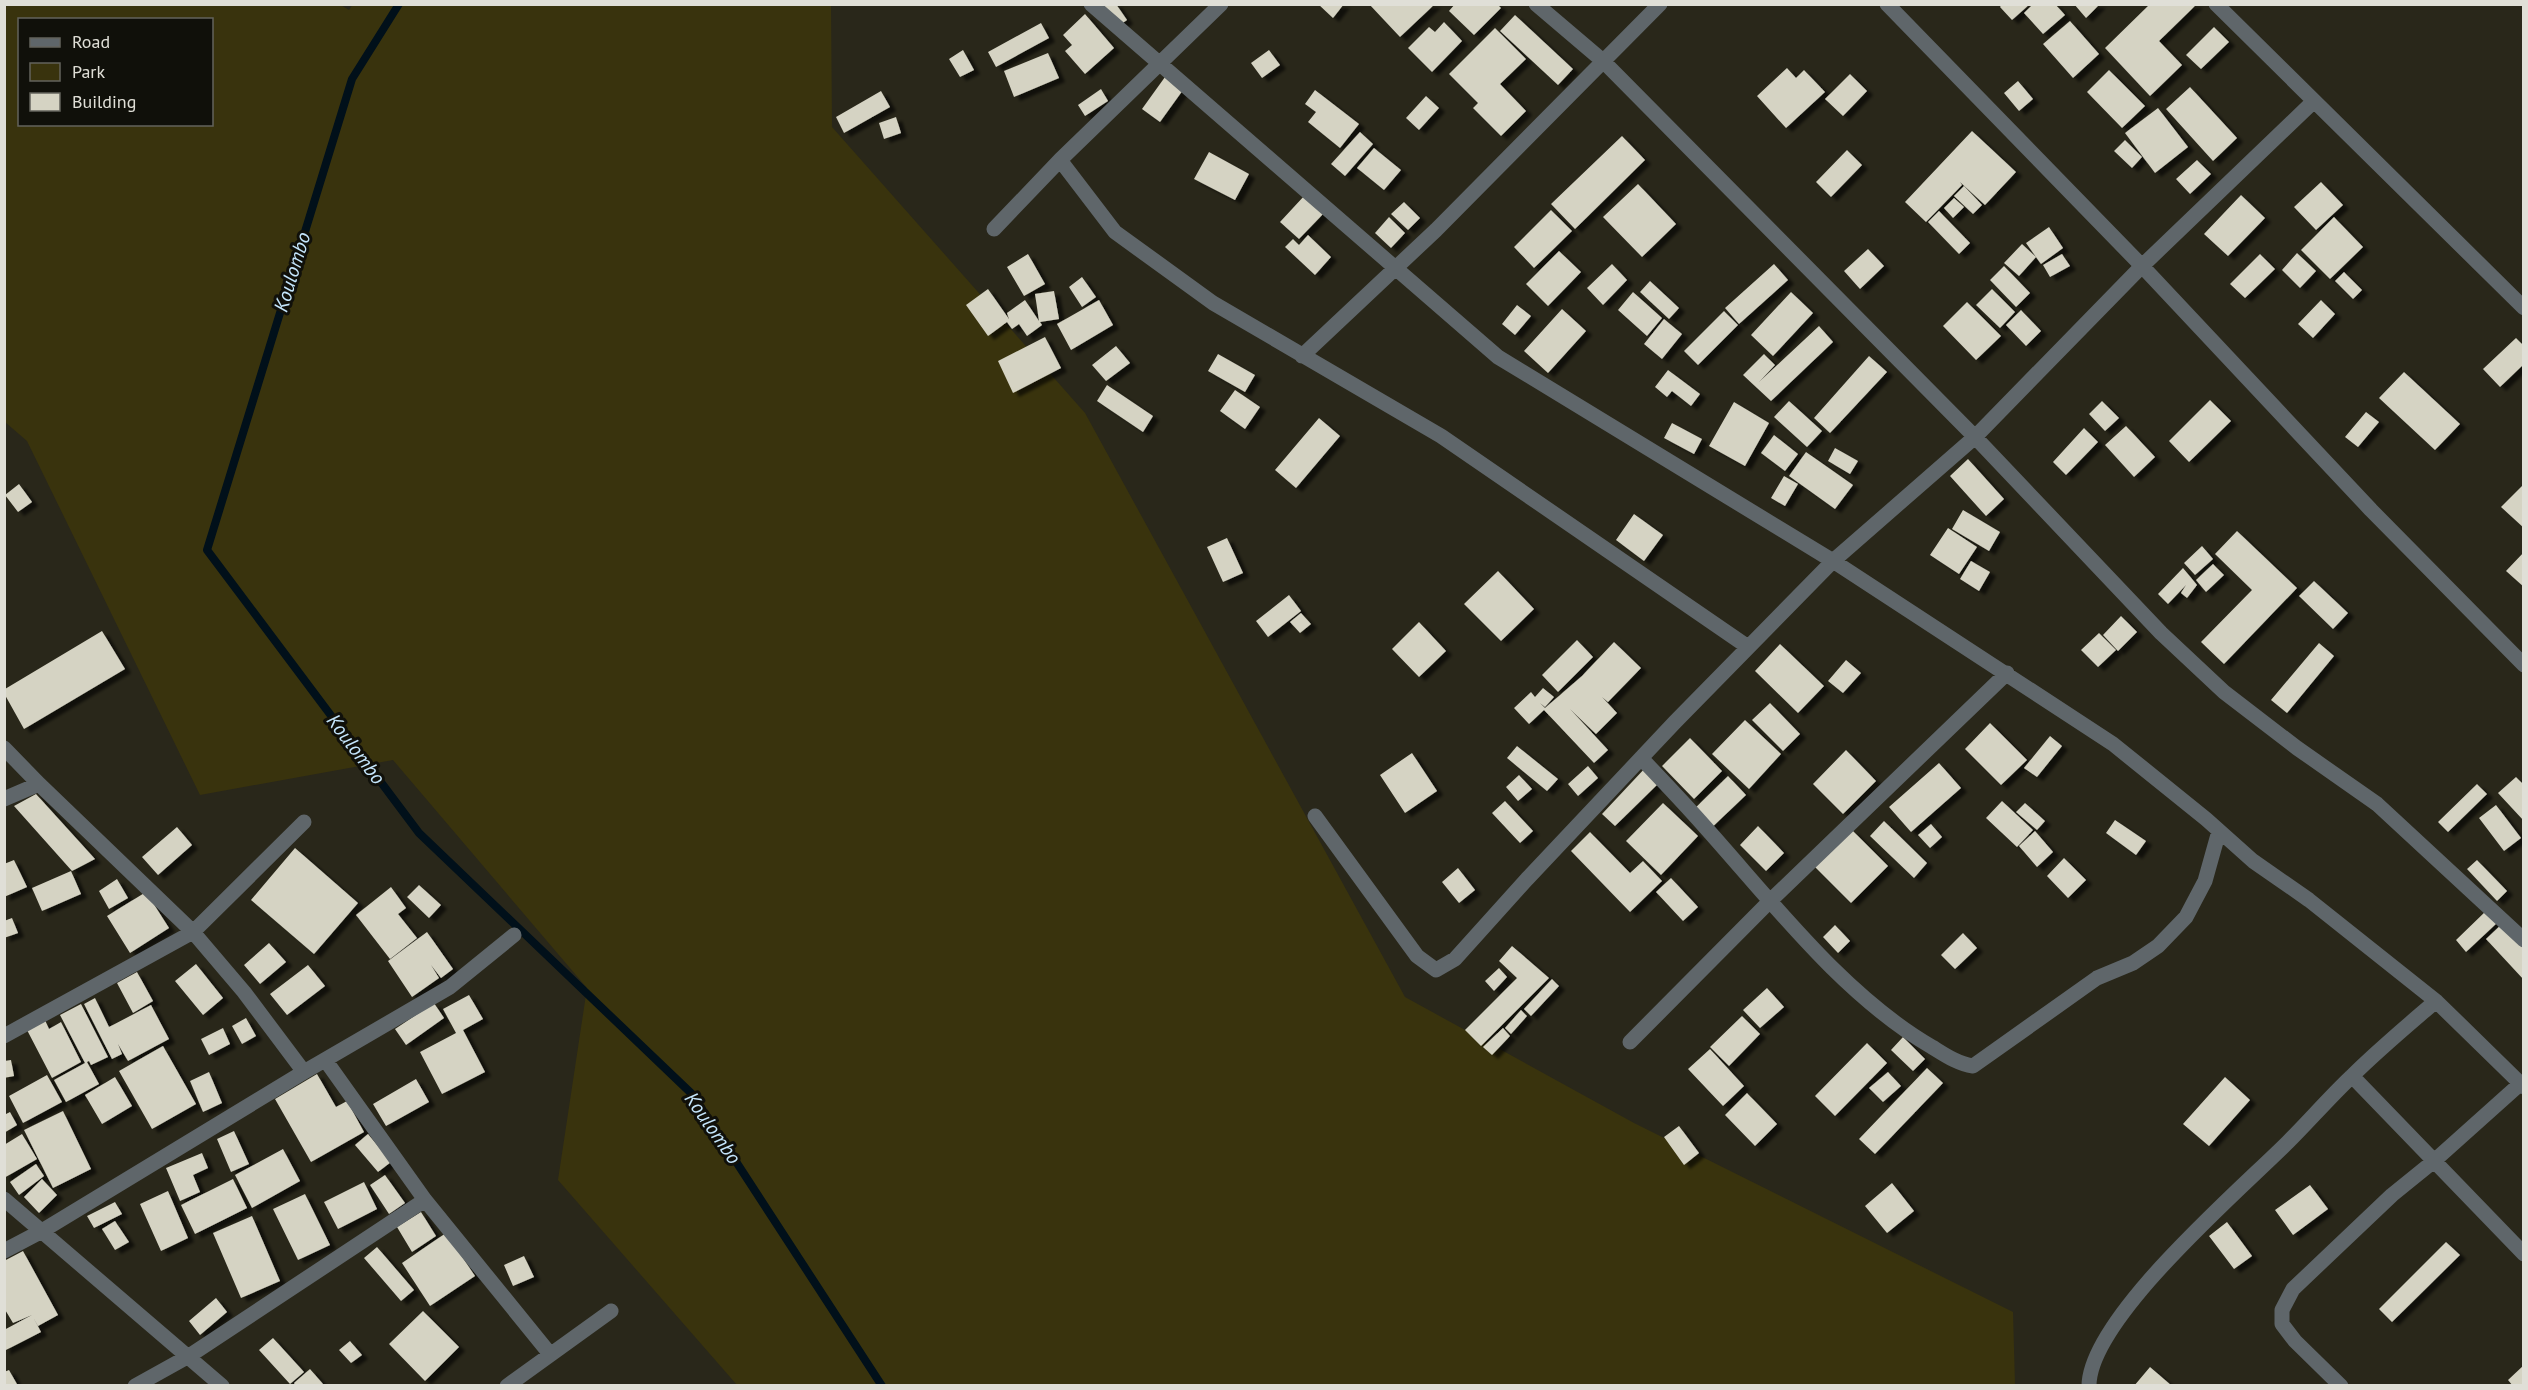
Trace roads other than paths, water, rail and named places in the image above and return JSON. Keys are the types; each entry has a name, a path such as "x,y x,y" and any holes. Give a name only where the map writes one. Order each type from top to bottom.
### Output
{"street":[{"path":"1090,4 1498,357 1833,561 2113,744 2253,861 2309,900 2436,1001 2522,1085 2392,1195 2293,1288 2282,1310 2282,1324 2295,1341 2341,1386"},
{"path":"994,229 1059,160 1221,4"},
{"path":"1536,4 1603,61 1975,436 2063,532 2161,633 2224,692 2297,748 2377,804 2523,940"},
{"path":"1302,356 1396,269 1660,4"},
{"path":"1887,4 2142,266 2371,510 2520,656"},
{"path":"2216,4 2523,308"},
{"path":"1314,816 1417,956 1436,970 1455,959 1641,758 1833,561 1975,436 2142,266 2314,101"},
{"path":"1059,160 1115,232 1214,303 1441,436 1748,647"},
{"path":"1630,1042 1769,902 2007,673"},
{"path":"4,748 193,932 244,992 304,1072"},
{"path":"1641,758 1707,828 1769,902 1874,1008 1906,1032 1949,1057 1973,1066 2097,978 2133,963 2158,946 2186,917 2205,881 2219,831"},
{"path":"4,799 39,784"},
{"path":"4,1036 193,932 304,822"},
{"path":"4,1251 42,1231 304,1072 450,987 514,935"},
{"path":"2089,1386 2099,1350 2124,1310 2164,1263 2352,1076 2436,1001"},
{"path":"326,1061 425,1200 550,1354"},
{"path":"2352,1076 2523,1254"},
{"path":"4,1199 222,1386"},
{"path":"135,1386 189,1356 425,1200"},
{"path":"507,1386 611,1311"}],"waterway":[{"name":"Koulombo","path":"399,4 352,79 207,550 419,833 692,1094 882,1386"}]}
